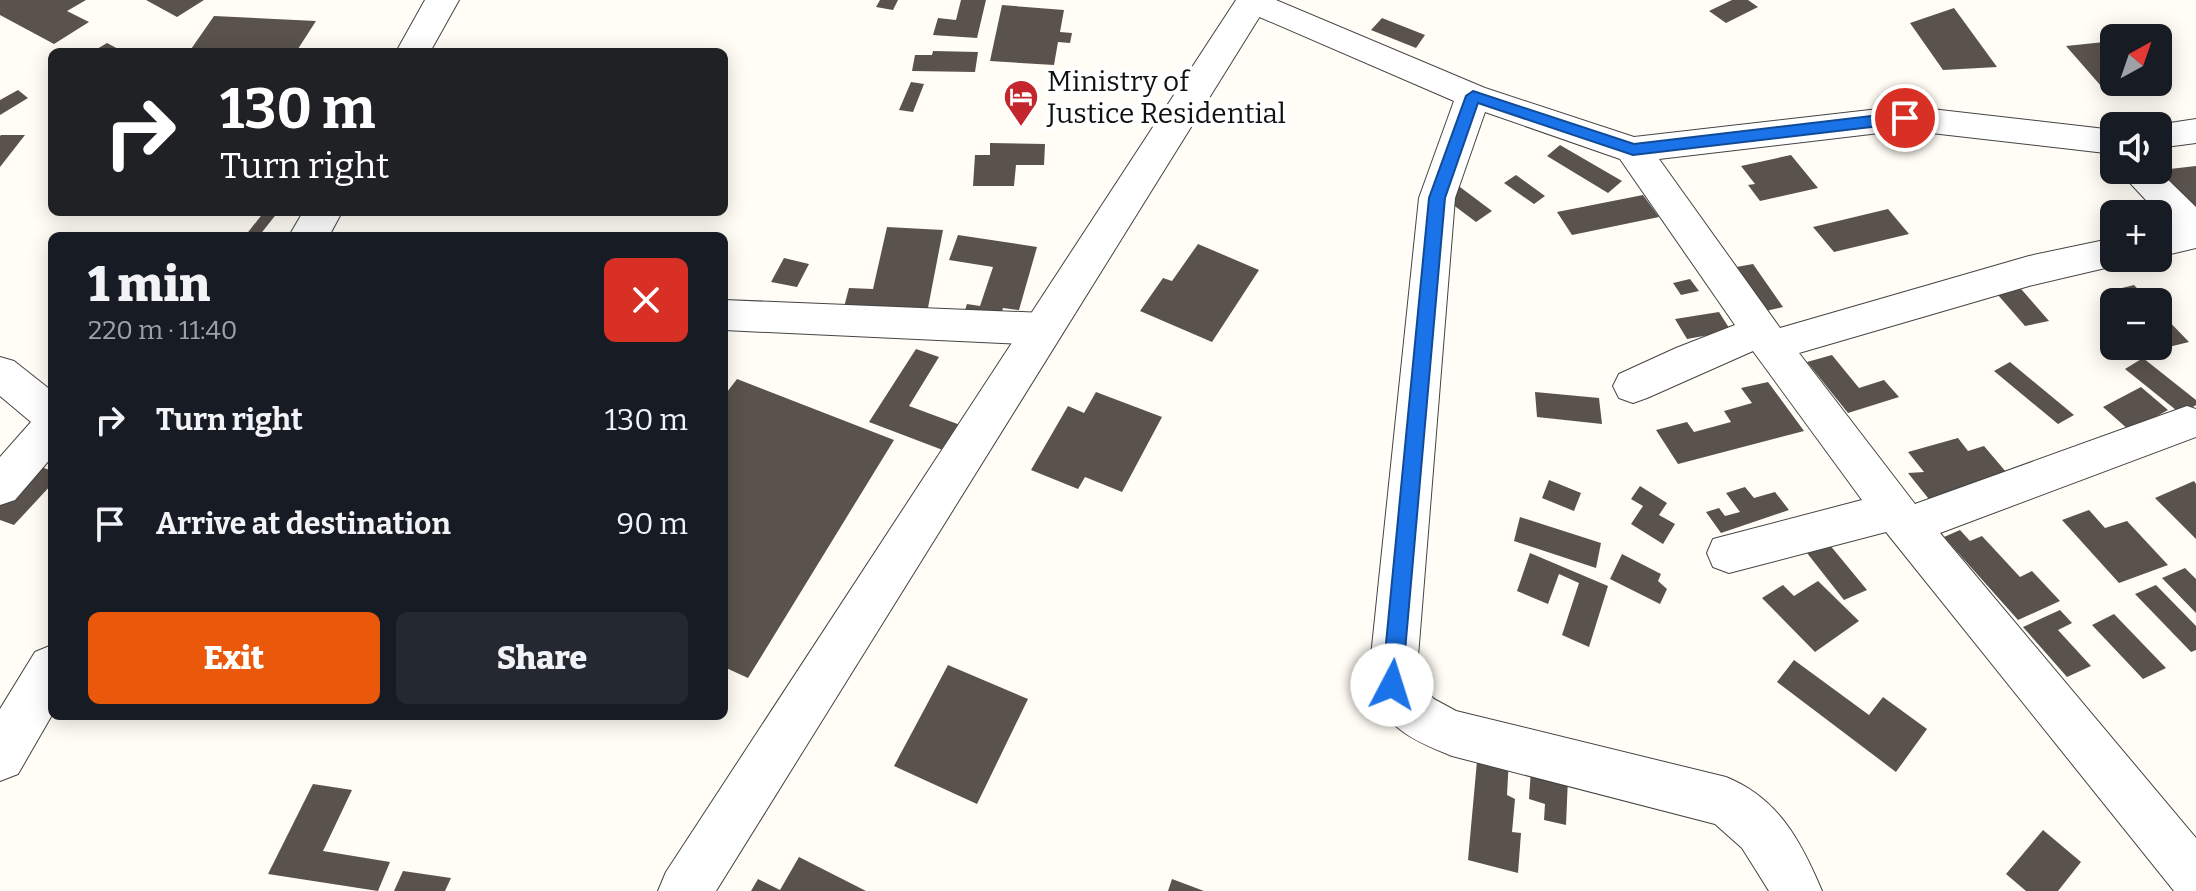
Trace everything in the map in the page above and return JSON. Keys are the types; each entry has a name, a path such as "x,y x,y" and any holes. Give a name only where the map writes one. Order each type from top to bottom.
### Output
{"street":[{"path":"415,48 442,0"},
{"path":"685,891 1252,1 1473,96 1633,150 1905,118 2100,142"},
{"path":"1473,96 1437,198 1392,685 1398,699 1412,714 1452,733 1726,802 1747,815 1768,836 1796,891"},
{"path":"2172,134 2196,131"},
{"path":"1633,150 1766,339 1900,518 2196,878"},
{"path":"2147,184 2187,237"},
{"path":"1633,386 1766,339 2100,255"},
{"path":"728,315 1044,329"},
{"path":"0,373 48,412"},
{"path":"1729,553 1900,518 2193,424"},
{"path":"0,487 48,432"},
{"path":"0,756 48,675"}],"building":[{"path":"0,0 86,0 67,11 89,22 54,44 0,15"},
{"path":"146,0 204,0 177,17"},
{"path":"880,0 898,0 893,10 876,7"},
{"path":"961,0 986,0 977,38 933,35 938,18 956,20"},
{"path":"1732,0 1748,0 1758,7 1726,23 1709,11"},
{"path":"1002,5 1064,10 1060,32 1072,33 1070,43 1058,42 1054,65 990,61"},
{"path":"1954,8 1997,67 1943,70 1910,23"},
{"path":"214,16 316,21 299,48 192,48"},
{"path":"1382,18 1425,35 1416,48 1371,30"},
{"path":"2100,42 2100,85 2066,46"},
{"path":"107,43 116,48 99,48"},
{"path":"933,51 978,52 975,72 912,71 915,55 932,55"},
{"path":"911,82 924,84 913,112 899,110"},
{"path":"18,90 28,98 0,115 0,100"},
{"path":"25,135 0,167 0,136"},
{"path":"990,143 1045,144 1044,165 1016,165 1014,186 973,186 975,155 990,155"},
{"path":"1560,145 1622,181 1608,193 1547,156"},
{"path":"1791,155 1818,188 1760,201 1748,185 1755,184 1741,166"},
{"path":"2196,166 2196,218 2164,184 2172,184 2172,169"},
{"path":"1516,175 1545,196 1534,204 1504,183"},
{"path":"1456,184 1492,211 1476,222 1440,195"},
{"path":"1643,195 1659,217 1572,235 1557,212"},
{"path":"1888,209 1909,234 1834,252 1813,227"},
{"path":"261,216 275,216 262,232 248,232"},
{"path":"887,227 943,230 927,313 844,307 849,288 873,289"},
{"path":"958,235 1037,247 1019,310 1003,308 998,325 962,319 967,304 980,306 993,267 949,260"},
{"path":"1198,244 1259,270 1212,342 1140,311 1163,278 1172,281"},
{"path":"784,258 809,264 797,287 771,282"},
{"path":"1753,264 1783,307 1761,312 1731,268"},
{"path":"1690,279 1699,291 1681,295 1673,283"},
{"path":"2015,282 2049,321 2025,326 1991,287"},
{"path":"1719,312 1731,331 1687,339 1675,319"},
{"path":"2172,324 2189,342 2172,346"},
{"path":"916,349 939,357 909,406 963,426 948,452 869,422"},
{"path":"1832,355 1859,388 1884,380 1899,397 1848,413 1807,362"},
{"path":"2146,360 2196,400 2196,405 2181,414 2125,369"},
{"path":"2010,362 2074,415 2058,424 1994,371"},
{"path":"737,379 894,440 748,678 728,669 728,391"},
{"path":"1768,382 1804,431 1678,464 1656,430 1687,422 1694,432 1731,422 1724,411 1752,403 1741,388"},
{"path":"2141,387 2168,410 2130,431 2103,407"},
{"path":"1096,392 1162,417 1122,492 1085,477 1078,489 1031,470 1068,406 1084,413"},
{"path":"1535,392 1599,398 1602,424 1537,417"},
{"path":"1958,438 1968,451 1984,446 2012,479 1932,503 1908,473 1924,472 1908,452"},
{"path":"31,463 48,469 48,488 14,525 0,520 0,496"},
{"path":"1549,480 1581,493 1574,511 1542,498"},
{"path":"2194,481 2196,484 2196,539 2155,498"},
{"path":"1640,486 1667,503 1659,515 1675,524 1663,544 1631,524 1643,506 1631,499"},
{"path":"1745,487 1754,498 1775,492 1789,510 1721,533 1706,512 1719,508 1725,516 1740,512 1726,493"},
{"path":"2089,510 2105,528 2127,521 2168,565 2119,583 2062,520"},
{"path":"1520,517 1601,543 1596,568 1514,541"},
{"path":"1960,530 1970,541 1982,536 2020,577 2032,571 2060,601 2018,620 1944,537"},
{"path":"1829,544 1867,590 1844,600 1807,553"},
{"path":"1530,553 1608,586 1589,647 1562,635 1579,583 1559,574 1548,604 1517,591"},
{"path":"1622,554 1661,574 1658,581 1667,589 1660,604 1610,579"},
{"path":"2185,568 2196,579 2196,613 2162,578"},
{"path":"1818,581 1859,621 1815,652 1762,598 1783,585 1794,596"},
{"path":"2156,585 2196,626 2196,650 2191,652 2135,594"},
{"path":"2060,610 2072,623 2058,630 2091,666 2067,677 2023,627"},
{"path":"2114,614 2166,668 2143,679 2092,625"},
{"path":"1794,660 1869,715 1883,697 1927,729 1896,772 1777,682"},
{"path":"948,665 1028,699 977,804 894,766"},
{"path":"1478,750 1509,758 1507,795 1515,799 1512,832 1521,833 1518,873 1468,860"},
{"path":"1531,770 1568,778 1566,825 1544,820 1545,804 1529,799"},
{"path":"313,784 352,790 323,851 390,862 378,891 268,874"},
{"path":"2043,830 2081,862 2058,891 2026,891 2006,874"},
{"path":"799,857 866,891 751,891 758,879 780,890"},
{"path":"403,871 451,878 445,891 394,891"},
{"path":"1172,879 1204,891 1168,891"}],"place":[{"name":"Ministry of Justice Residential","path":"1021,128"}],"route":[{"path":"1392,685 1437,198 1473,96 1633,150 1905,118"}]}
